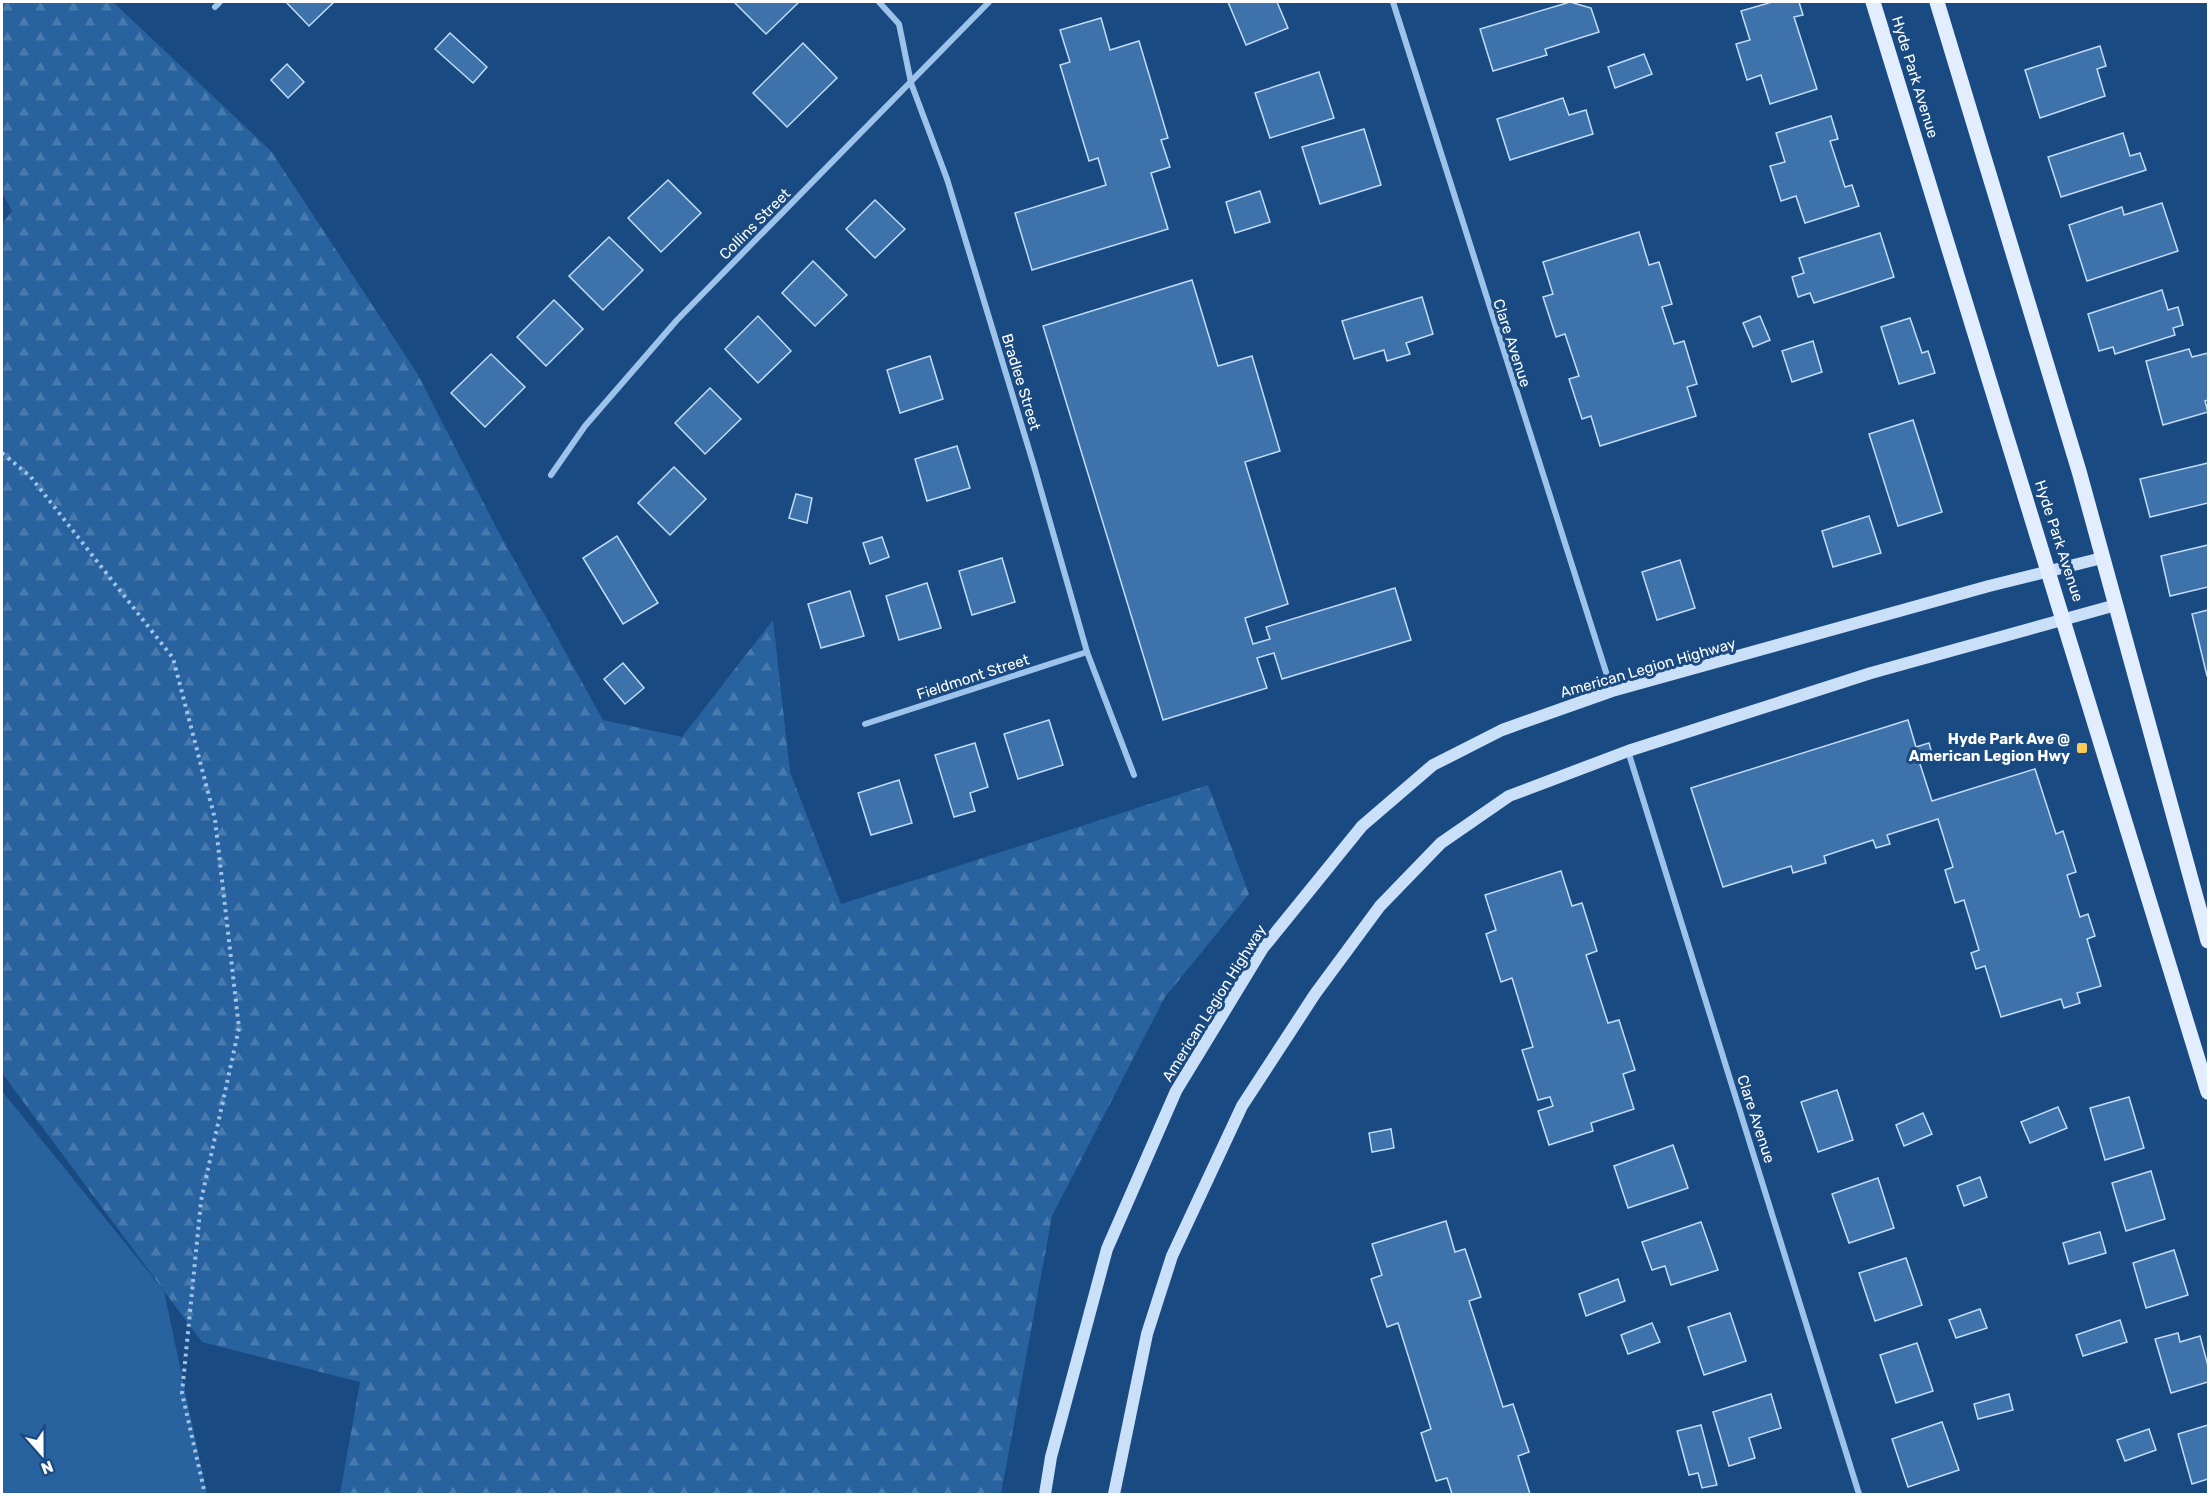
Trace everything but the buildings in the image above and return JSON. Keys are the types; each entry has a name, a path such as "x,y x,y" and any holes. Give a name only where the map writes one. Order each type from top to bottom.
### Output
{"main road":[{"name":"Hyde Park Avenue","path":"1873,2 2050,571 2208,1092"},
{"path":"1937,2 2075,459 2208,941"},
{"name":"American Legion Highway","path":"1045,1494 1051,1457 1107,1249 1176,1091 1263,948 1362,825 1433,765 1502,730 1612,691 2102,558"},
{"path":"1114,1494 1147,1335 1172,1256 1242,1106 1315,994 1380,906 1441,843 1509,796 1628,750 1870,673 2116,605"}],"street":[{"path":"215,7 220,2"},
{"name":"Bradlee Street","path":"879,2 899,24 911,83 947,179 1034,466 1087,652 1134,774"},
{"name":"Collins Street","path":"551,475 585,426 677,320 989,2"},
{"name":"Clare Avenue","path":"1393,2 1612,691"},
{"name":"Fieldmont Street","path":"865,724 1087,652"},
{"name":"Clare Avenue","path":"1628,750 1859,1494"}],"path":[{"path":"2,453 30,476 173,658 215,819 239,1028 201,1201 182,1393 205,1494"}],"green space":[{"path":"2,2 113,2 271,151 417,373 497,529 603,720 682,737 773,620 790,772 841,904 1208,785 1249,894 1165,997 1052,1216 1001,1494 340,1494 360,1382 202,1342 2,1073 2,224 12,211 2,193"},
{"path":"2,1091 164,1291 207,1494 2,1494"}],"place":[{"name":"Hyde Park Ave @ American Legion Hwy","path":"2082,748"}]}
